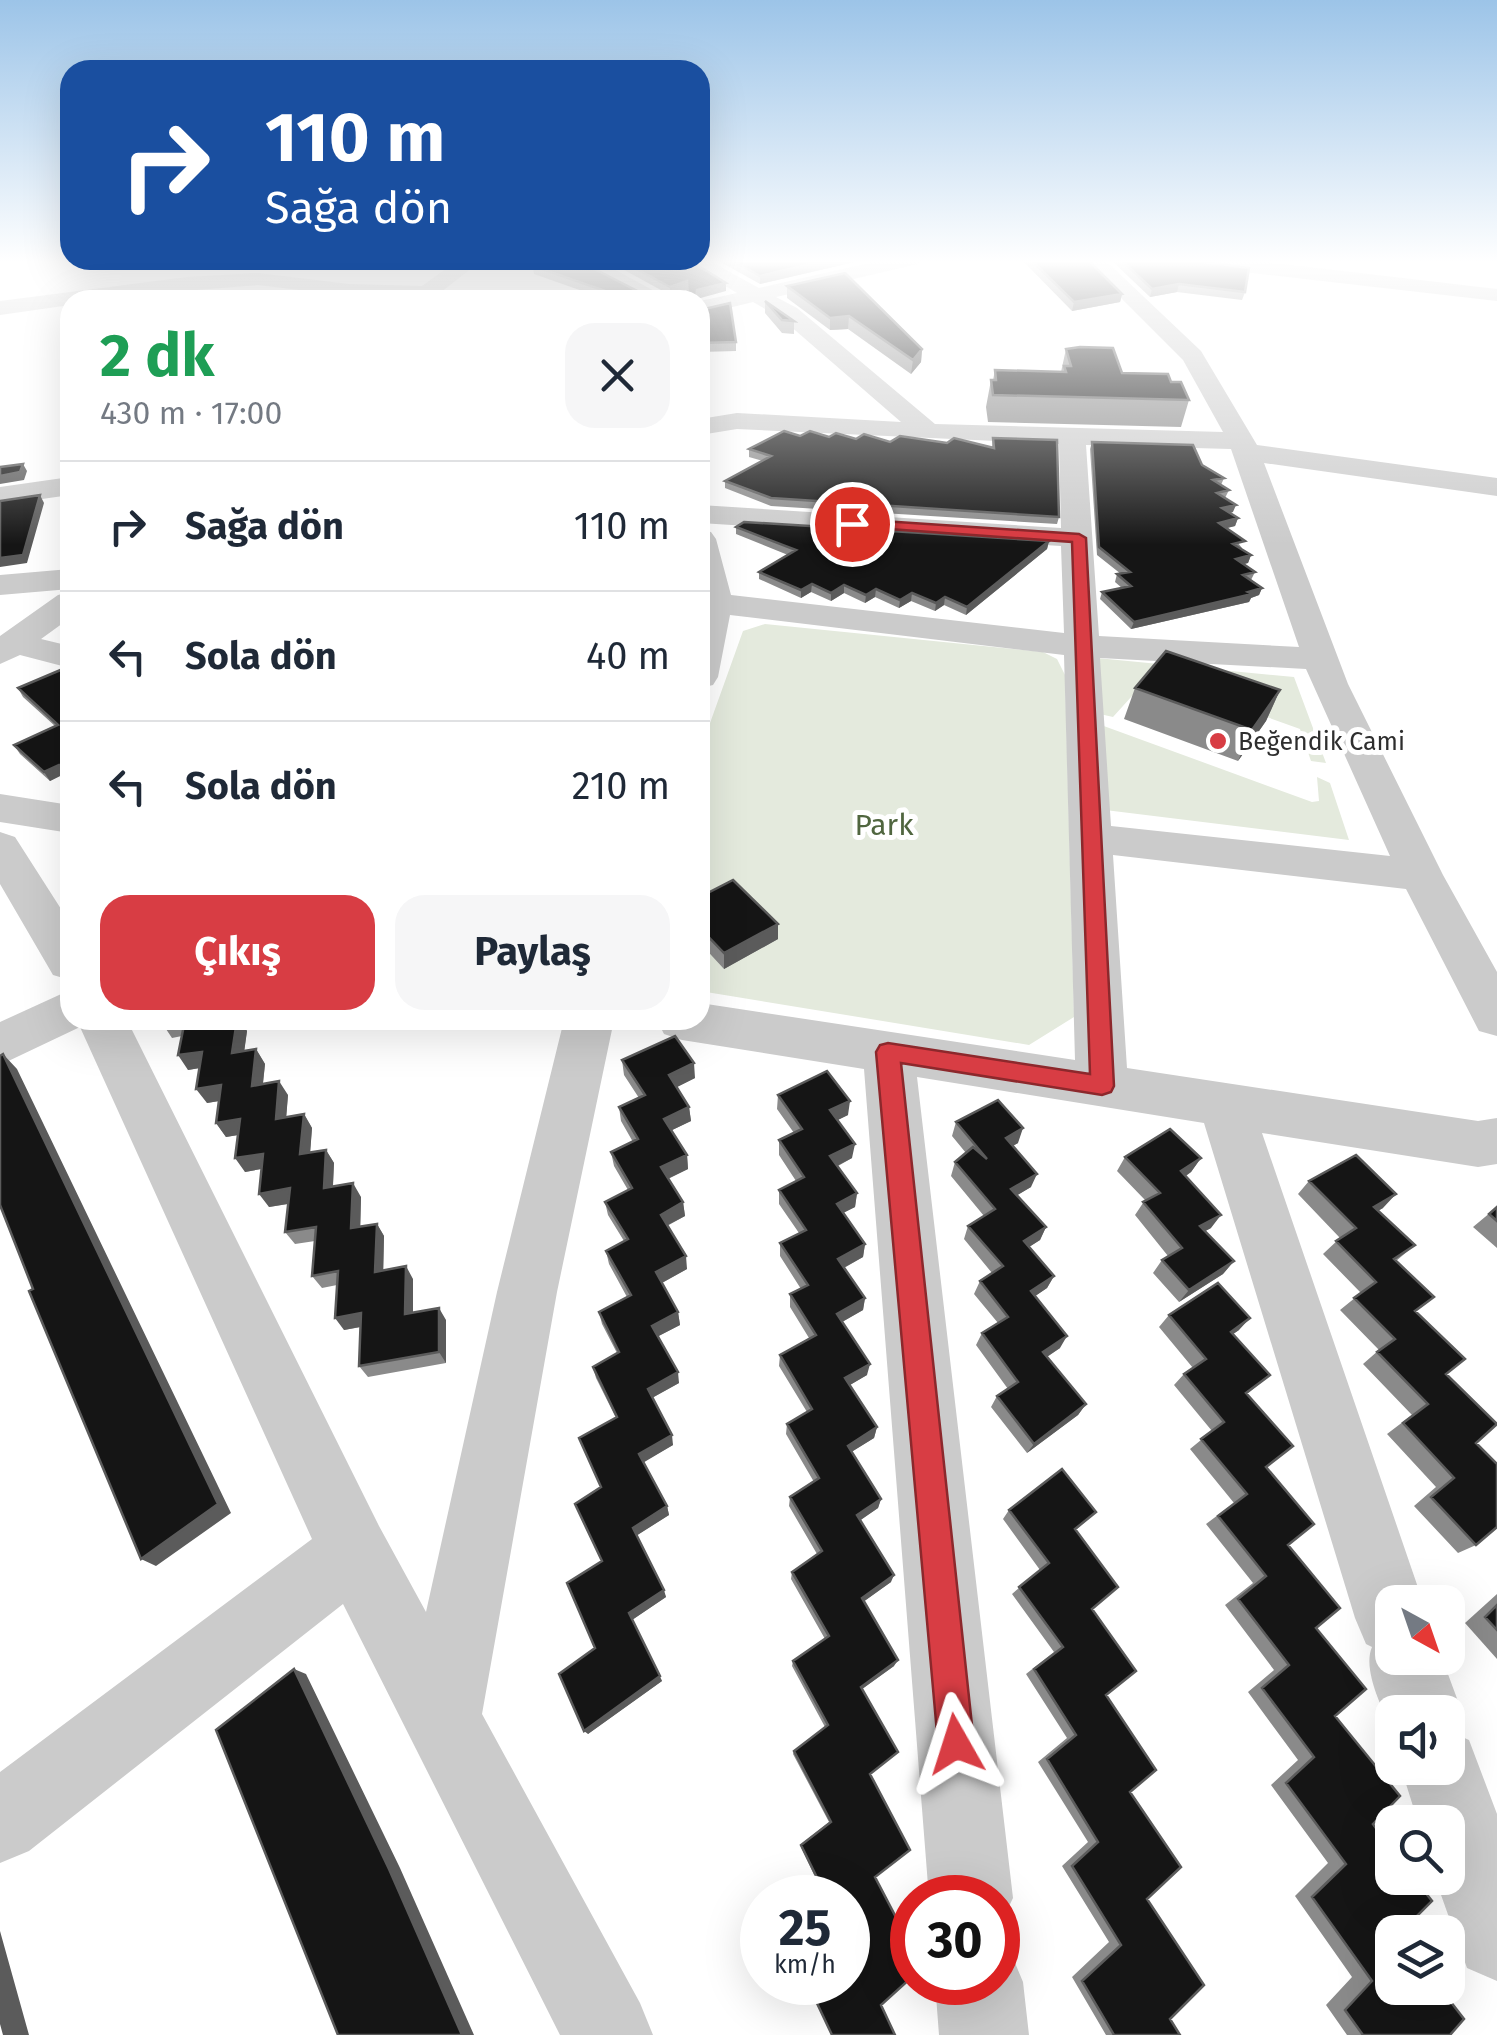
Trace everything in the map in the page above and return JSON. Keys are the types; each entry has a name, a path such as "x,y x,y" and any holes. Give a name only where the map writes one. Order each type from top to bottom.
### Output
{"street":[{"path":"839,355 928,432"},
{"path":"1192,355 1244,446 1321,658 1421,875 1497,1017"},
{"path":"710,425 737,421 928,432 1072,434 1244,446 1497,488"},
{"path":"1072,434 1102,1086"},
{"path":"0,496 60,487"},
{"path":"710,515 1079,538"},
{"path":"0,585 60,581"},
{"path":"710,602 1081,646 1321,658"},
{"path":"8,648 60,609"},
{"path":"8,648 60,656"},
{"path":"0,808 60,817"},
{"path":"1090,838 1421,875"},
{"path":"0,847 60,946"},
{"path":"0,1045 60,1014"},
{"path":"710,1024 1478,1144 1497,1141"},
{"path":"107,1030 354,1551 608,2035"},
{"path":"442,1718 527,1292 587,1030"},
{"path":"888,1052 969,1875"},
{"path":"1225,1104 1381,1585"},
{"path":"0,1822 354,1551"},
{"path":"1448,1785 1497,1938"},
{"path":"981,2005 984,2035"}],"green space":[{"name":"Park","path":"765,624 1043,652 1057,659 1065,675 1074,1017 1029,1045 710,993 710,723 743,631"},
{"path":"1097,658 1294,677 1326,763 1311,761 1300,729 1151,675 1113,717 1100,714"},
{"path":"1101,725 1312,802 1319,801 1317,777 1330,783 1349,840 1105,810"}],"building":[{"path":"1068,355 1116,355 1122,373 1168,374 1171,382 1181,382 1189,400 993,395 991,380 996,380 995,370 1066,372 1064,366 1071,366"},
{"path":"784,431 800,436 810,431 829,437 836,433 856,439 864,434 890,442 900,436 947,443 954,438 994,448 993,438 1057,440 1059,517 771,498 725,481 771,456 749,449"},
{"path":"1092,442 1193,445 1202,465 1224,478 1213,480 1229,490 1217,493 1236,505 1222,508 1238,518 1219,523 1245,541 1233,544 1251,555 1236,559 1255,572 1243,575 1262,588 1248,592 1252,594 1134,622 1102,592 1131,586 1117,574 1130,572 1099,547"},
{"path":"23,464 20,472 0,476 0,467"},
{"path":"40,495 23,555 0,558 0,501"},
{"path":"744,522 1049,541 967,607 945,597 936,603 912,593 900,600 876,589 866,595 844,585 831,593 812,584 801,590 759,572 796,550 736,527"},
{"path":"1166,651 1280,690 1252,730 1135,688"},
{"path":"60,670 60,766 44,772 14,745 58,725 18,688"},
{"path":"733,880 778,924 724,953 710,938 710,892"},
{"path":"183,1030 235,1030 232,1053 256,1049 252,1086 279,1081 276,1119 304,1114 300,1154 326,1150 324,1188 353,1183 351,1228 377,1224 375,1272 406,1266 405,1314 439,1308 439,1352 359,1366 361,1313 335,1318 338,1271 312,1276 316,1227 285,1232 290,1188 259,1194 263,1154 235,1158 240,1119 216,1123 221,1085 196,1089 202,1052 178,1055"},
{"path":"675,1036 694,1063 669,1075 689,1107 664,1119 687,1155 661,1167 683,1202 661,1215 686,1256 656,1272 678,1312 652,1326 678,1372 648,1389 672,1435 639,1454 667,1506 633,1528 664,1590 629,1613 660,1676 584,1731 559,1674 595,1648 567,1583 602,1561 575,1504 601,1487 579,1438 617,1417 593,1367 619,1352 599,1312 631,1295 606,1251 628,1239 605,1202 632,1188 611,1152 638,1139 619,1107 645,1095 622,1060"},
{"path":"3,1054 218,1504 141,1559 29,1291 33,1289 0,1205"},
{"path":"827,1071 850,1101 830,1110 855,1144 830,1156 857,1193 837,1204 865,1244 838,1259 865,1298 837,1314 870,1364 845,1378 877,1427 848,1446 881,1499 857,1515 894,1575 862,1598 898,1660 861,1687 898,1752 870,1774 910,1850 875,1877 890,1906 890,1997 881,2005 895,2035 832,2035 818,2005 870,2005 870,1875 816,1875 801,1845 831,1822 794,1751 828,1725 793,1661 829,1636 792,1572 822,1551 790,1497 819,1478 787,1424 812,1409 780,1355 816,1335 790,1294 808,1285 780,1243 806,1230 779,1190 804,1177 779,1140 802,1129 778,1095"},
{"path":"998,1100 1023,1128 1006,1138 1037,1174 1011,1189 1046,1227 1024,1241 1054,1276 1031,1291 1067,1336 1043,1352 1086,1404 1034,1444 997,1396 1018,1382 982,1333 1008,1317 980,1281 1003,1266 968,1226 995,1209 955,1162 973,1147 987,1159 956,1122"},
{"path":"1170,1129 1201,1158 1181,1171 1221,1215 1200,1226 1234,1261 1189,1290 1162,1260 1182,1248 1143,1202 1160,1193 1125,1157"},
{"path":"1356,1155 1396,1194 1374,1207 1415,1245 1394,1259 1434,1297 1415,1311 1465,1359 1446,1374 1497,1424 1476,1443 1497,1464 1497,1527 1476,1545 1431,1497 1454,1478 1403,1423 1428,1404 1377,1352 1395,1339 1354,1298 1376,1282 1336,1241 1356,1228 1309,1181"},
{"path":"1218,1283 1250,1318 1231,1332 1270,1375 1246,1393 1293,1446 1266,1467 1314,1524 1288,1545 1340,1608 1316,1628 1366,1689 1335,1716 1375,1765 1375,1785 1391,1785 1400,1796 1391,1805 1375,1805 1375,1895 1427,1895 1432,1901 1418,1915 1375,1915 1375,2005 1453,2005 1464,2019 1450,2035 1363,2035 1345,2010 1372,1981 1312,1897 1346,1864 1286,1783 1314,1757 1262,1688 1289,1665 1238,1599 1266,1576 1218,1516 1247,1494 1201,1439 1224,1422 1184,1374 1206,1359 1169,1315"},
{"path":"1062,1469 1096,1512 1075,1529 1118,1587 1092,1609 1136,1671 1106,1695 1156,1770 1130,1792 1181,1867 1147,1899 1204,1985 1170,2019 1180,2035 1114,2035 1082,1981 1121,1945 1072,1866 1098,1842 1047,1759 1076,1735 1034,1669 1063,1647 1019,1587 1049,1563 1009,1510"},
{"path":"1497,1605 1497,1630 1485,1617"},
{"path":"294,1669 462,2035 338,2035 216,1730"}],"place":[{"name":"Beğendik Cami","path":"1218,741"}],"route":[{"path":"852,524 1079,538 1102,1086 888,1052 956,1744"}]}
